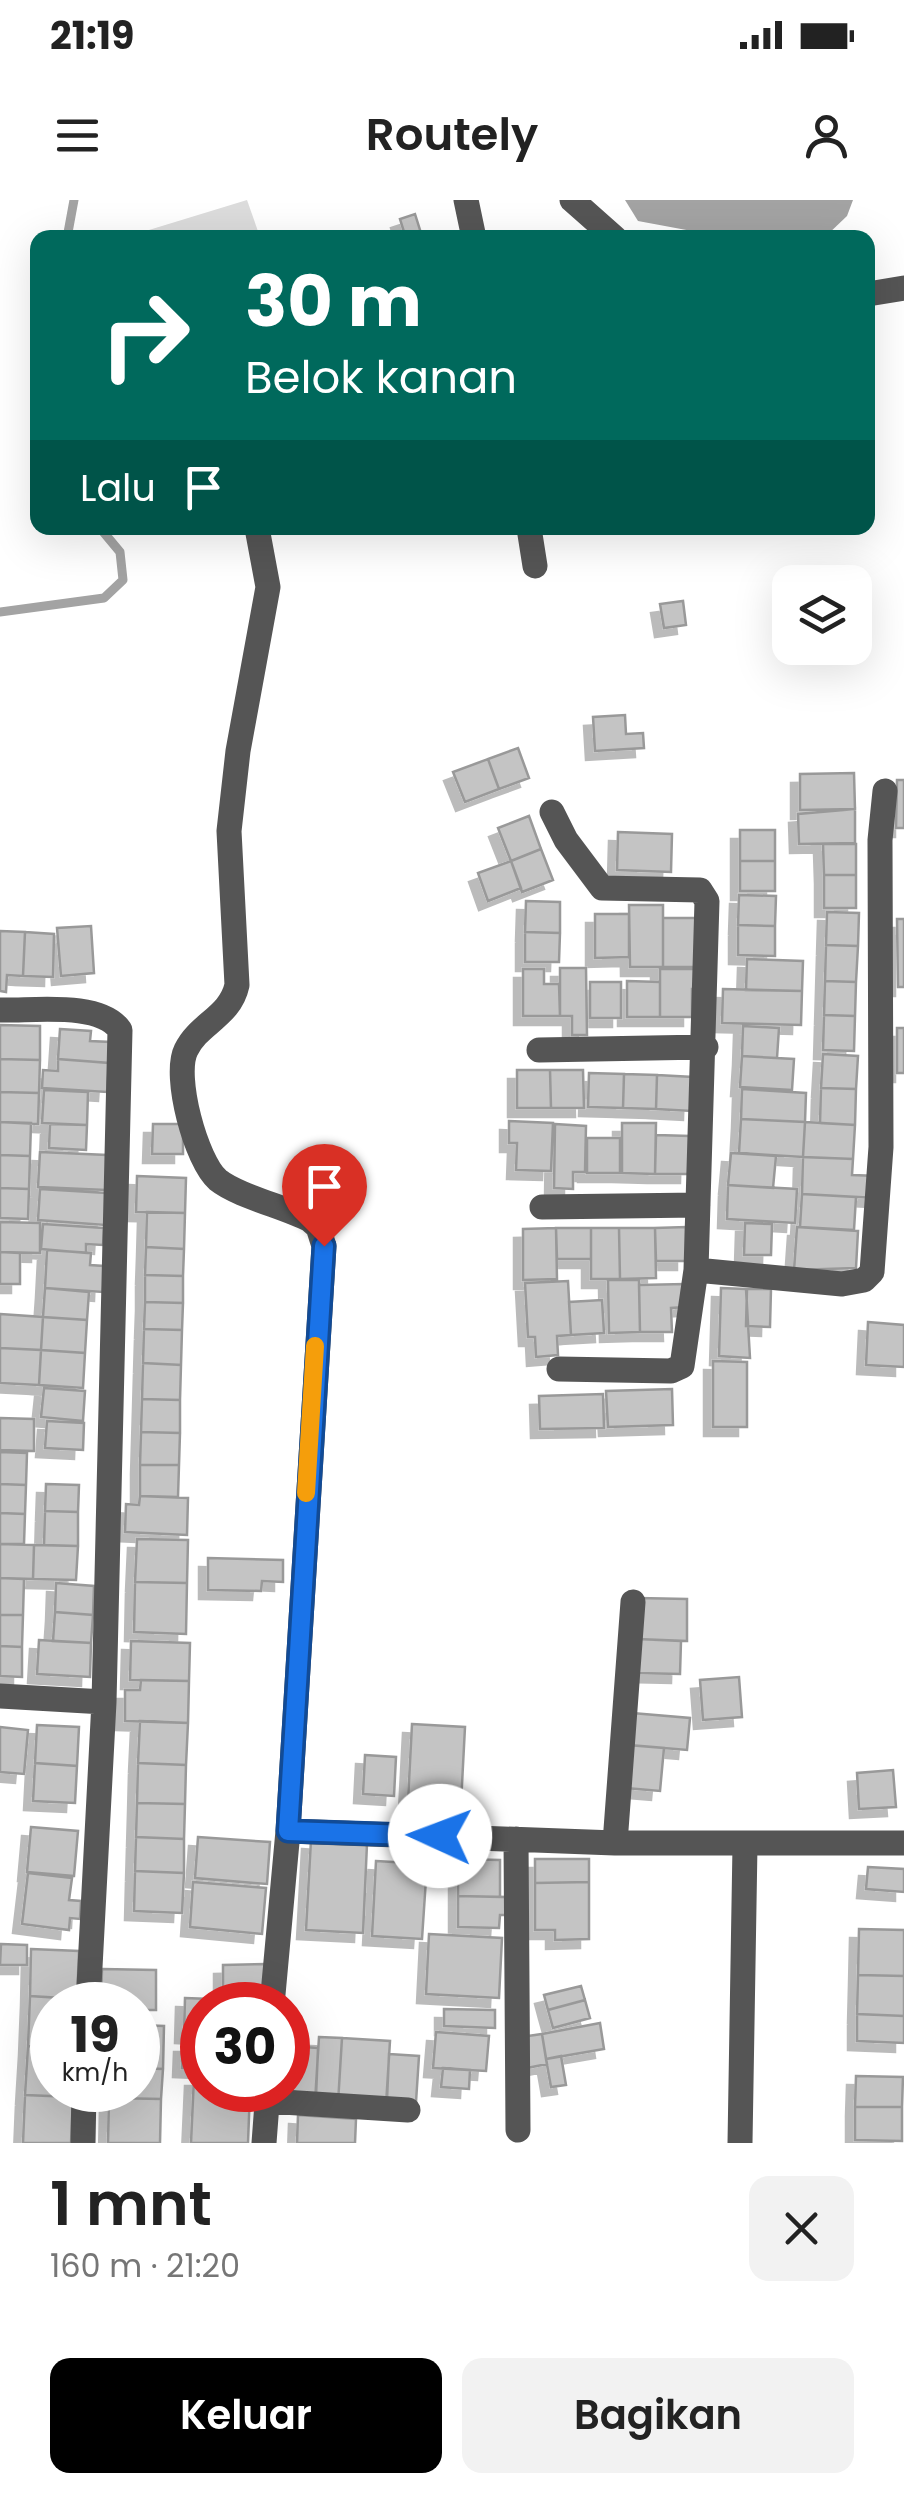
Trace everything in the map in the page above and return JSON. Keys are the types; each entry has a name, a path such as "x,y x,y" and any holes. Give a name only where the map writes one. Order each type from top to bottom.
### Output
{"street":[{"path":"466,200 472,230"},
{"path":"572,200 606,230"},
{"path":"875,293 904,288"},
{"path":"259,535 268,586 238,751 229,831 237,986 233,1003 186,1048 182,1068 188,1114 206,1164 220,1182 310,1220 318,1227 324,1246 288,1831 274,1982"},
{"path":"530,535 536,566"},
{"path":"696,1270 832,1284 864,1280 876,1261 892,1148 892,841 884,791"},
{"path":"552,812 566,840 602,888 700,890 705,894 706,1047 696,1270 682,1366 660,1371 559,1369"},
{"path":"0,1010 98,1014 114,1020 120,1030 104,1702 89,1982"},
{"path":"539,1050 706,1047"},
{"path":"542,1207 698,1205"},
{"path":"614,1842 633,1602"},
{"path":"0,1696 104,1702"},
{"path":"288,1831 745,1845 904,1842"},
{"path":"516,1838 518,2130"},
{"path":"740,2143 745,1845"},
{"path":"310,2100 408,2110"},
{"path":"82,2143 83,2112"},
{"path":"264,2143 266,2112"}],"shaded area":[{"path":"247,200 258,230 149,230"},
{"path":"625,200 853,200 847,216 832,230 686,230 638,221"}],"building":[{"path":"415,214 420,230 403,230 400,219"},
{"path":"683,601 686,625 664,628 660,604"},
{"path":"625,715 626,734 643,733 644,748 595,751 593,717"},
{"path":"518,748 529,778 499,789 488,759"},
{"path":"488,759 499,789 465,802 453,772"},
{"path":"854,773 855,809 800,810 800,774"},
{"path":"897,780 904,780 904,828 896,828"},
{"path":"855,809 855,843 799,844 798,814"},
{"path":"529,816 541,849 511,861 498,828"},
{"path":"740,830 775,830 775,861 740,861"},
{"path":"618,832 672,834 671,872 617,870"},
{"path":"823,844 856,844 856,875 824,875"},
{"path":"541,849 553,880 522,892 511,861"},
{"path":"511,861 521,888 488,901 478,873"},
{"path":"740,861 775,861 775,891 740,891"},
{"path":"824,875 856,875 856,908 824,908"},
{"path":"739,895 776,896 775,926 738,925"},
{"path":"526,901 560,902 560,933 525,932"},
{"path":"629,905 663,905 663,967 630,967"},
{"path":"827,912 859,913 858,946 826,945"},
{"path":"595,914 629,914 629,957 595,958"},
{"path":"663,918 699,918 700,967 663,967"},
{"path":"897,919 904,919 904,987 898,987"},
{"path":"738,925 775,926 775,956 738,955"},
{"path":"91,926 94,973 61,976 57,928"},
{"path":"0,931 25,932 23,976 7,975 6,992 0,991"},
{"path":"25,932 54,934 53,977 23,976"},
{"path":"525,932 560,933 559,962 525,962"},
{"path":"826,945 858,946 856,982 825,981"},
{"path":"747,959 803,961 802,991 746,990"},
{"path":"560,968 586,968 587,1035 572,1035 572,1016 560,1016"},
{"path":"523,969 544,969 544,984 559,984 560,1016 523,1016"},
{"path":"660,969 699,969 699,989 692,989 692,1017 660,1017"},
{"path":"627,981 660,982 660,1017 627,1017"},
{"path":"825,981 856,982 855,1016 824,1015"},
{"path":"590,982 621,982 621,1018 590,1018"},
{"path":"723,989 802,991 801,1025 722,1023"},
{"path":"824,1015 855,1016 854,1051 823,1050"},
{"path":"0,1025 40,1026 40,1060 0,1059"},
{"path":"743,1026 779,1028 777,1058 742,1056"},
{"path":"897,1028 904,1028 904,1073 897,1073"},
{"path":"60,1029 91,1031 90,1041 111,1042 109,1063 58,1059"},
{"path":"823,1054 858,1056 856,1089 821,1088"},
{"path":"742,1056 794,1059 792,1090 740,1087"},
{"path":"0,1059 40,1060 39,1093 0,1092"},
{"path":"58,1059 109,1063 107,1092 42,1088 43,1070 58,1071"},
{"path":"517,1070 550,1070 551,1108 517,1108"},
{"path":"550,1070 583,1070 584,1108 551,1108"},
{"path":"589,1073 624,1074 623,1108 588,1107"},
{"path":"624,1074 657,1075 656,1109 623,1108"},
{"path":"657,1075 693,1077 692,1111 656,1109"},
{"path":"821,1088 856,1089 855,1125 820,1123"},
{"path":"742,1089 806,1093 805,1122 741,1119"},
{"path":"44,1090 88,1092 87,1125 42,1123"},
{"path":"0,1092 39,1093 38,1124 0,1122"},
{"path":"741,1119 805,1122 803,1157 739,1153"},
{"path":"509,1121 553,1123 551,1171 516,1170 517,1143 509,1143"},
{"path":"0,1122 31,1123 30,1156 0,1155"},
{"path":"805,1122 855,1125 853,1159 803,1157"},
{"path":"622,1123 656,1123 655,1174 622,1173"},
{"path":"50,1124 87,1125 86,1150 49,1148"},
{"path":"153,1124 183,1124 183,1154 152,1154"},
{"path":"555,1124 586,1126 585,1172 573,1172 573,1189 554,1188"},
{"path":"656,1135 690,1136 689,1174 655,1174"},
{"path":"587,1138 620,1138 620,1173 587,1173"},
{"path":"40,1152 107,1155 106,1190 38,1187"},
{"path":"731,1153 776,1156 773,1188 728,1185"},
{"path":"0,1155 30,1156 29,1189 0,1188"},
{"path":"803,1157 853,1159 852,1175 878,1176 877,1198 802,1194"},
{"path":"137,1176 186,1178 185,1213 136,1212"},
{"path":"728,1185 797,1189 795,1223 727,1219"},
{"path":"0,1188 29,1189 28,1219 0,1218"},
{"path":"40,1189 107,1193 105,1225 38,1220"},
{"path":"802,1194 856,1197 854,1230 800,1227"},
{"path":"147,1212 185,1213 184,1249 146,1247"},
{"path":"0,1222 40,1223 40,1253 0,1252"},
{"path":"745,1223 772,1224 771,1255 744,1255"},
{"path":"43,1224 104,1228 103,1245 86,1244 86,1253 41,1249"},
{"path":"686,1227 686,1261 656,1261 655,1228"},
{"path":"797,1227 858,1231 856,1268 794,1270"},
{"path":"556,1228 591,1228 591,1259 557,1259"},
{"path":"556,1228 557,1279 523,1280 523,1229"},
{"path":"591,1228 619,1228 620,1279 591,1279"},
{"path":"619,1228 655,1228 656,1278 620,1279"},
{"path":"146,1247 184,1249 183,1276 145,1275"},
{"path":"47,1250 91,1253 90,1265 104,1266 103,1292 45,1288"},
{"path":"0,1252 20,1253 20,1284 0,1284"},
{"path":"145,1275 183,1276 183,1303 145,1302"},
{"path":"608,1280 639,1280 640,1332 609,1333"},
{"path":"568,1281 571,1335 557,1336 558,1355 536,1357 535,1337 528,1337 525,1283"},
{"path":"685,1284 686,1307 671,1308 672,1332 640,1332 639,1285"},
{"path":"45,1288 89,1292 87,1320 43,1317"},
{"path":"721,1288 746,1289 750,1358 719,1356"},
{"path":"747,1289 771,1289 770,1327 746,1326"},
{"path":"602,1300 604,1333 571,1335 569,1302"},
{"path":"145,1302 183,1303 182,1330 144,1329"},
{"path":"0,1314 43,1317 41,1350 0,1348"},
{"path":"43,1317 87,1320 85,1353 41,1350"},
{"path":"868,1322 904,1325 904,1367 866,1365"},
{"path":"144,1329 182,1330 181,1365 143,1363"},
{"path":"0,1348 41,1350 39,1385 0,1383"},
{"path":"41,1350 85,1353 83,1388 39,1385"},
{"path":"713,1361 747,1362 747,1427 713,1427"},
{"path":"143,1363 181,1365 180,1400 142,1399"},
{"path":"44,1388 85,1391 83,1421 41,1417"},
{"path":"672,1389 673,1425 608,1427 606,1391"},
{"path":"603,1394 604,1428 540,1429 539,1396"},
{"path":"142,1399 180,1400 180,1433 141,1432"},
{"path":"0,1418 34,1419 34,1451 0,1450"},
{"path":"47,1421 84,1423 83,1450 45,1448"},
{"path":"141,1432 180,1433 179,1465 140,1465"},
{"path":"0,1452 27,1453 26,1485 0,1484"},
{"path":"140,1465 179,1465 178,1497 140,1496"},
{"path":"0,1484 26,1485 25,1514 0,1513"},
{"path":"46,1484 79,1485 78,1512 45,1511"},
{"path":"140,1496 188,1498 187,1535 125,1532 126,1504 139,1505"},
{"path":"45,1511 78,1512 78,1546 44,1545"},
{"path":"0,1513 25,1514 24,1544 0,1544"},
{"path":"137,1539 188,1540 187,1583 135,1582"},
{"path":"0,1544 34,1545 33,1579 0,1578"},
{"path":"34,1545 78,1546 76,1580 33,1579"},
{"path":"208,1558 283,1560 283,1582 262,1581 261,1591 208,1590"},
{"path":"0,1578 24,1579 23,1615 0,1615"},
{"path":"135,1582 187,1583 186,1634 134,1632"},
{"path":"56,1583 94,1586 93,1615 55,1612"},
{"path":"638,1598 687,1599 687,1641 637,1639"},
{"path":"55,1612 93,1615 91,1643 53,1641"},
{"path":"0,1615 23,1615 22,1647 0,1646"},
{"path":"637,1639 681,1641 680,1674 637,1673"},
{"path":"39,1640 91,1643 90,1677 37,1674"},
{"path":"131,1641 190,1643 189,1681 130,1680"},
{"path":"0,1646 22,1647 22,1677 0,1676"},
{"path":"739,1677 742,1717 703,1720 700,1680"},
{"path":"141,1680 189,1681 188,1723 125,1721 125,1690 140,1690"},
{"path":"632,1713 690,1718 687,1750 629,1745"},
{"path":"140,1721 188,1723 186,1765 138,1763"},
{"path":"412,1724 465,1727 461,1804 408,1801"},
{"path":"37,1725 79,1727 77,1766 35,1763"},
{"path":"0,1727 28,1730 24,1774 0,1772"},
{"path":"629,1745 664,1748 660,1791 626,1788"},
{"path":"365,1755 396,1757 394,1796 363,1794"},
{"path":"35,1763 77,1766 75,1803 33,1801"},
{"path":"138,1763 186,1765 185,1804 137,1803"},
{"path":"893,1770 896,1807 859,1809 857,1773"},
{"path":"137,1803 185,1804 184,1839 136,1837"},
{"path":"31,1827 78,1831 74,1876 27,1872"},
{"path":"136,1837 184,1839 184,1873 135,1871"},
{"path":"198,1837 270,1842 267,1884 195,1878"},
{"path":"311,1840 367,1844 363,1933 306,1930"},
{"path":"458,1859 500,1860 500,1897 458,1896"},
{"path":"535,1859 589,1859 589,1882 535,1883"},
{"path":"376,1861 427,1864 422,1939 372,1936"},
{"path":"868,1867 904,1869 904,1892 866,1889"},
{"path":"135,1871 184,1873 182,1913 134,1911"},
{"path":"28,1873 72,1878 69,1900 81,1901 80,1919 70,1918 69,1930 22,1924"},
{"path":"193,1882 266,1888 262,1934 190,1927"},
{"path":"589,1882 589,1939 555,1940 555,1930 535,1930 535,1883"},
{"path":"458,1896 507,1897 507,1915 500,1915 499,1928 458,1927"},
{"path":"859,1929 904,1930 904,1976 858,1975"},
{"path":"429,1934 502,1938 499,1998 426,1994"},
{"path":"1,1944 27,1945 27,1965 0,1965"},
{"path":"31,1949 79,1951 78,1982 30,1982"},
{"path":"265,1964 266,1982 223,1982 223,1965"},
{"path":"102,1969 156,1970 156,1982 102,1982"},
{"path":"858,1975 904,1976 904,2016 857,2014"},
{"path":"581,1986 585,2000 548,2010 544,1995"},
{"path":"585,2000 590,2018 553,2028 548,2010"},
{"path":"444,2009 495,2010 495,2028 444,2026"},
{"path":"857,2014 904,2016 904,2043 857,2041"},
{"path":"600,2023 604,2049 546,2059 542,2034"},
{"path":"160,2026 164,2026 160,2069"},
{"path":"436,2032 489,2036 486,2071 433,2068"},
{"path":"542,2034 547,2064 527,2068 521,2037"},
{"path":"319,2037 342,2038 338,2103 315,2102"},
{"path":"342,2038 390,2041 386,2105 338,2103"},
{"path":"28,2046 30,2046 30,2095 25,2095"},
{"path":"310,2047 318,2048 316,2097 310,2096"},
{"path":"389,2054 419,2056 416,2102 387,2100"},
{"path":"561,2056 566,2085 551,2087 546,2059"},
{"path":"443,2068 470,2070 469,2089 441,2087"},
{"path":"856,2076 903,2077 902,2107 855,2107"},
{"path":"25,2095 30,2095 30,2112 72,2112 71,2143 23,2143"},
{"path":"161,2099 160,2143 108,2143 109,2112 160,2112"},
{"path":"855,2107 902,2107 902,2141 855,2140"},
{"path":"192,2112 249,2112 248,2143 191,2143"},
{"path":"298,2115 356,2119 355,2143 297,2143"}],"waterway":[{"path":"68,230 74,200"},
{"path":"0,612 104,598 123,580 120,552 106,535"}],"slow traffic":[{"path":"306,1493 315,1346"}],"route":[{"path":"324,1246 312,1389 288,1831 440,1836"}]}
